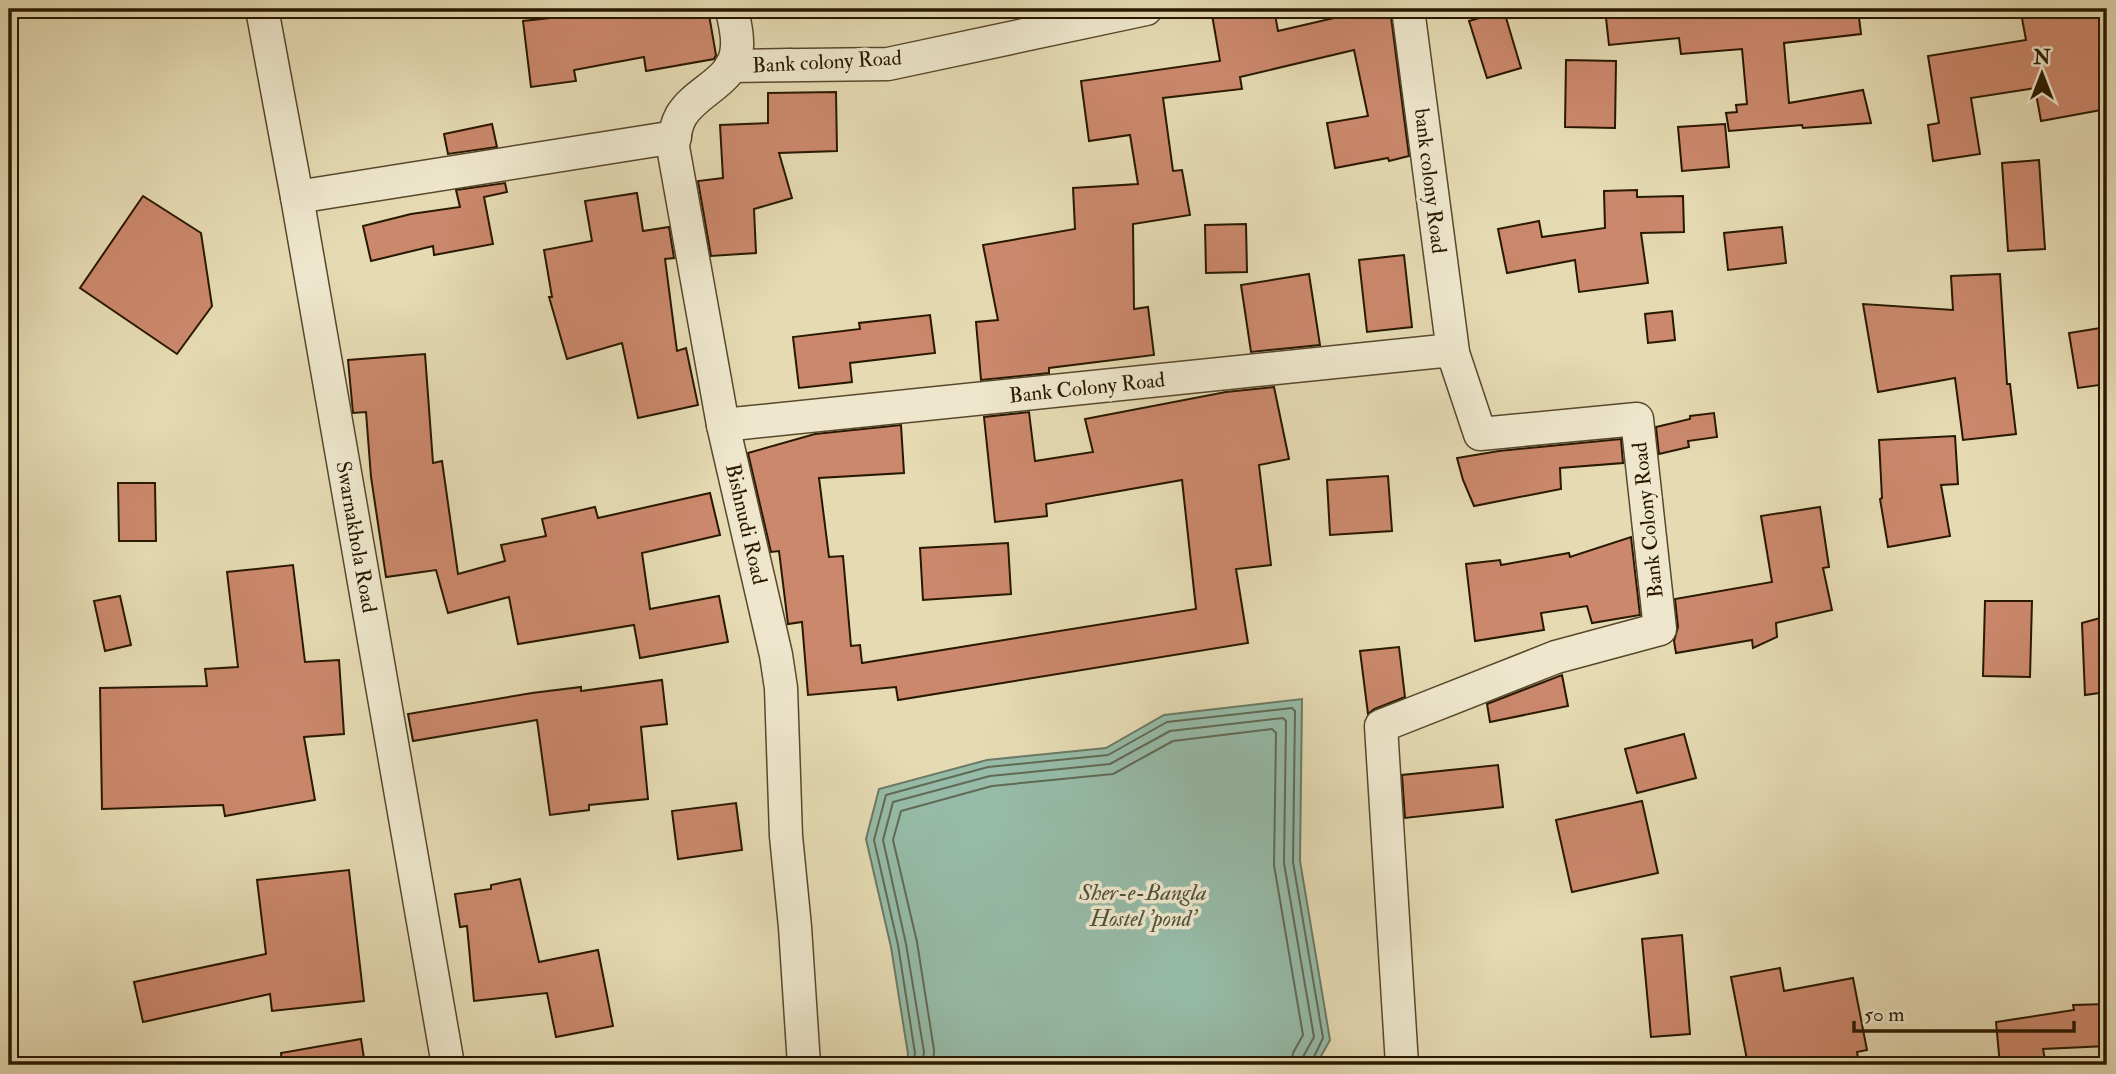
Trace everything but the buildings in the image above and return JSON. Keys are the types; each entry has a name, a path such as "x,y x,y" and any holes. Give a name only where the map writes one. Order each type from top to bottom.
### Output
{"street":[{"name":"Swarnakhola Road","path":"262,9 449,1065"},
{"path":"731,66 738,49 732,9"},
{"name":"Bank colony Road","path":"731,66 888,64 1146,9"},
{"name":"bank colony Road","path":"1408,9 1453,352"},
{"name":"Bank colony Road","path":"731,66 791,65"},
{"name":"Bishnudi Road","path":"731,66 720,81 692,102 681,117 673,147 723,425 776,654 786,836 804,1065"},
{"path":"297,197 675,137"},
{"name":"Bank Colony Road","path":"723,425 1452,350 1480,434 1637,419 1660,629 1556,657 1381,726 1402,1065"}],"water":[{"name":"Sher-e-Bangla Hostel 'pond'","path":"1302,699 1300,861 1330,1040 1316,1065 906,1065 908,1054 891,947 866,839 879,789 987,760 1106,748 1164,715"}]}
